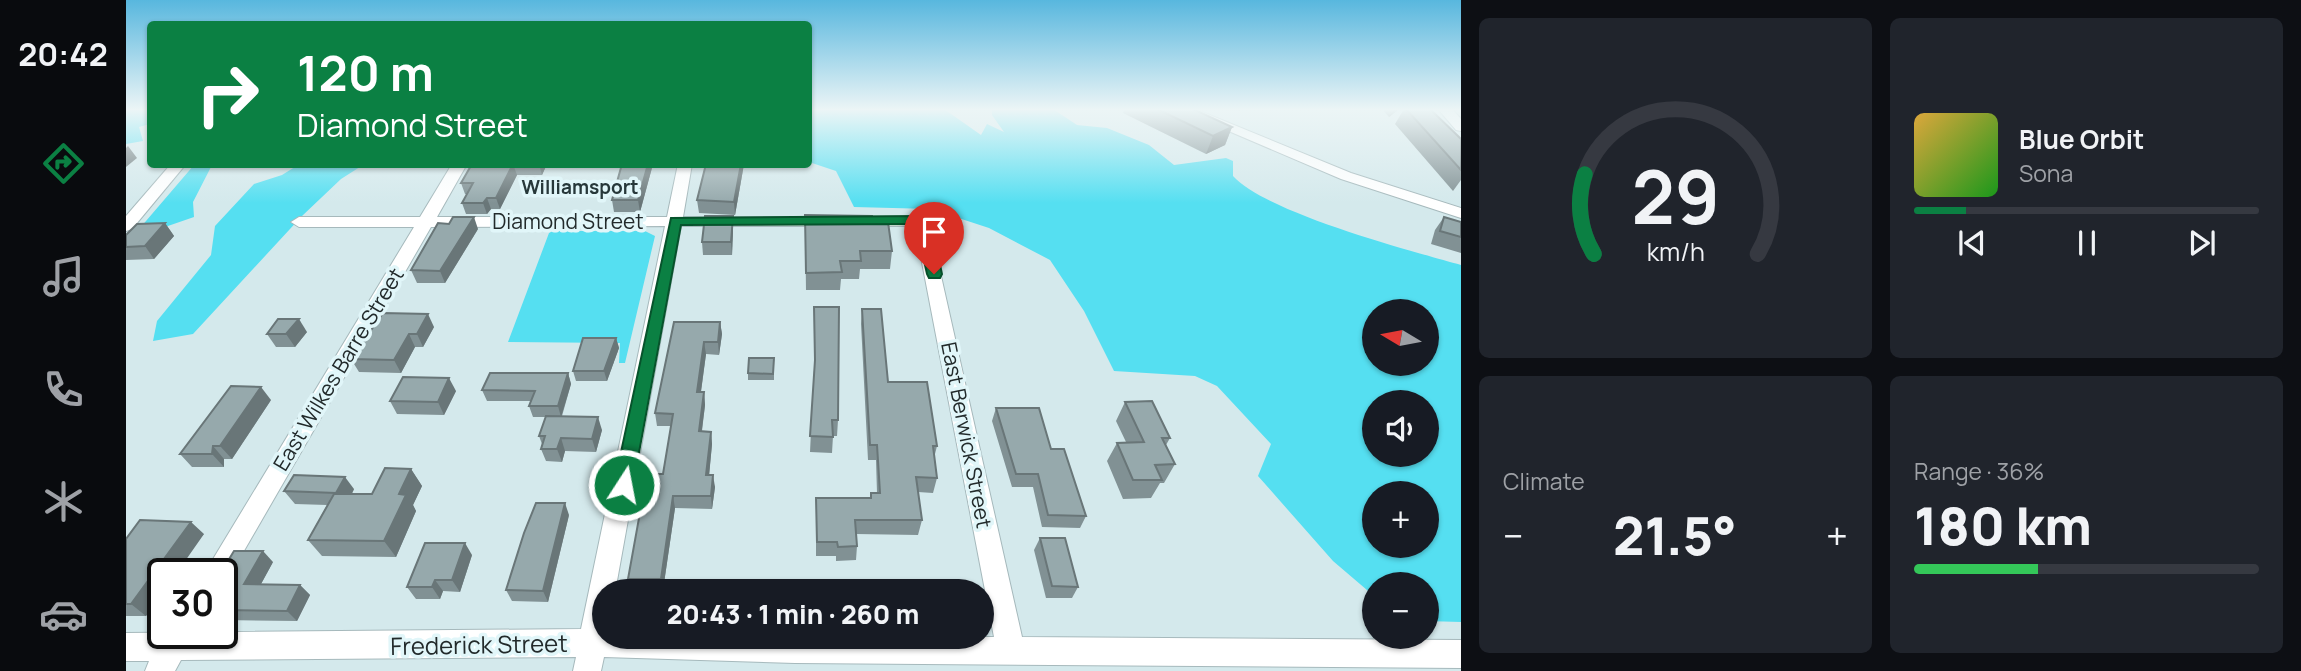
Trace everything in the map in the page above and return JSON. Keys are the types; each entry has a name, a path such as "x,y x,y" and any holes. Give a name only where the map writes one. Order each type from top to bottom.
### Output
{"street":[{"path":"1260,140 1346,176 1461,213"},
{"path":"126,226 176,168"},
{"name":"East Wilkes Barre Street","path":"226,558 458,168"},
{"path":"606,579 684,168"},
{"name":"Diamond Street","path":"299,222 922,221"},
{"name":"East Berwick Street","path":"922,221 1011,651"},
{"name":"Frederick Street","path":"238,640 592,643"},
{"name":"Frederick Street","path":"126,647 147,644"},
{"path":"587,671 592,648"},
{"path":"159,671 172,649"},
{"name":"Frederick Street","path":"906,649 1451,660"}],"shaded area":[{"path":"126,140 143,141 126,144"},
{"path":"812,140 1137,140 1149,145 1174,165 1226,158 1233,161 1233,176 1250,190 1276,203 1340,229 1461,265 1461,622 1439,621 1439,572 1362,572 1362,586 1333,561 1258,476 1271,444 1217,386 1195,376 1114,371 1084,311 1050,260 989,228 931,209 854,207 836,171 812,163"},
{"path":"191,168 210,168 193,202 194,217 165,227 140,228"},
{"path":"293,168 358,168 341,179 302,216 193,334 153,341 157,321 211,255 215,226 254,184 282,175"},
{"path":"645,231 655,236 625,363 619,363 620,343 508,342 549,233"}],"building":[{"path":"1434,140 1461,140 1461,170"},
{"path":"470,168 511,168 496,198 487,198 483,203 462,203 473,183 461,183"},
{"path":"621,168 647,168 638,200 612,200"},
{"path":"705,168 740,168 734,202 697,200"},
{"path":"805,215 872,216 873,222 888,222 892,251 860,251 861,261 840,261 842,272 806,273"},
{"path":"705,216 733,216 731,242 702,242"},
{"path":"453,217 474,217 440,271 411,270 438,223 449,224"},
{"path":"1444,217 1461,222 1461,237 1440,231"},
{"path":"165,223 145,246 126,247 126,235 137,224"},
{"path":"814,307 839,307 838,420 832,420 833,437 810,436 815,360"},
{"path":"862,309 881,309 888,382 927,382 937,446 933,446 937,478 916,477 922,520 855,520 857,546 838,547 837,542 817,542 816,498 871,498 871,493 880,493 877,445 870,445"},
{"path":"383,313 428,314 417,334 409,334 394,360 351,359"},
{"path":"278,319 299,319 286,334 267,334"},
{"path":"674,322 720,322 718,342 704,342 697,392 704,392 699,431 711,432 706,475 713,475 711,496 673,496 661,579 628,579 643,496 635,496 640,474 663,474 673,414 655,413"},
{"path":"583,338 616,338 604,371 573,371"},
{"path":"749,358 774,358 773,374 748,373"},
{"path":"490,373 568,373 558,406 529,406 535,391 482,390"},
{"path":"403,377 449,378 438,402 390,401"},
{"path":"231,386 261,387 220,446 213,446 212,454 180,454"},
{"path":"1152,401 1170,438 1162,438 1175,464 1155,465 1162,480 1133,480 1117,443 1144,442 1125,402"},
{"path":"996,408 1039,408 1051,449 1064,449 1086,516 1048,515 1038,474 1016,474"},
{"path":"546,416 598,417 592,439 561,438 557,449 541,449 545,436 539,436"},
{"path":"385,468 411,469 399,494 406,495 384,541 308,540 334,494 372,494"},
{"path":"294,475 345,477 336,493 284,491"},
{"path":"536,503 565,503 543,591 506,590 524,533"},
{"path":"140,520 191,522 165,558 147,558 147,582 131,604 126,604 126,539"},
{"path":"1040,538 1065,538 1078,587 1052,586"},
{"path":"425,543 465,543 452,580 435,580 432,587 407,587"},
{"path":"234,551 263,551 244,584 300,585 287,611 238,610 238,558 230,558"}],"district":[{"name":"Williamsport","path":"580,187"}],"route":[{"path":"624,485 676,221 918,220 924,222 934,274"}]}
